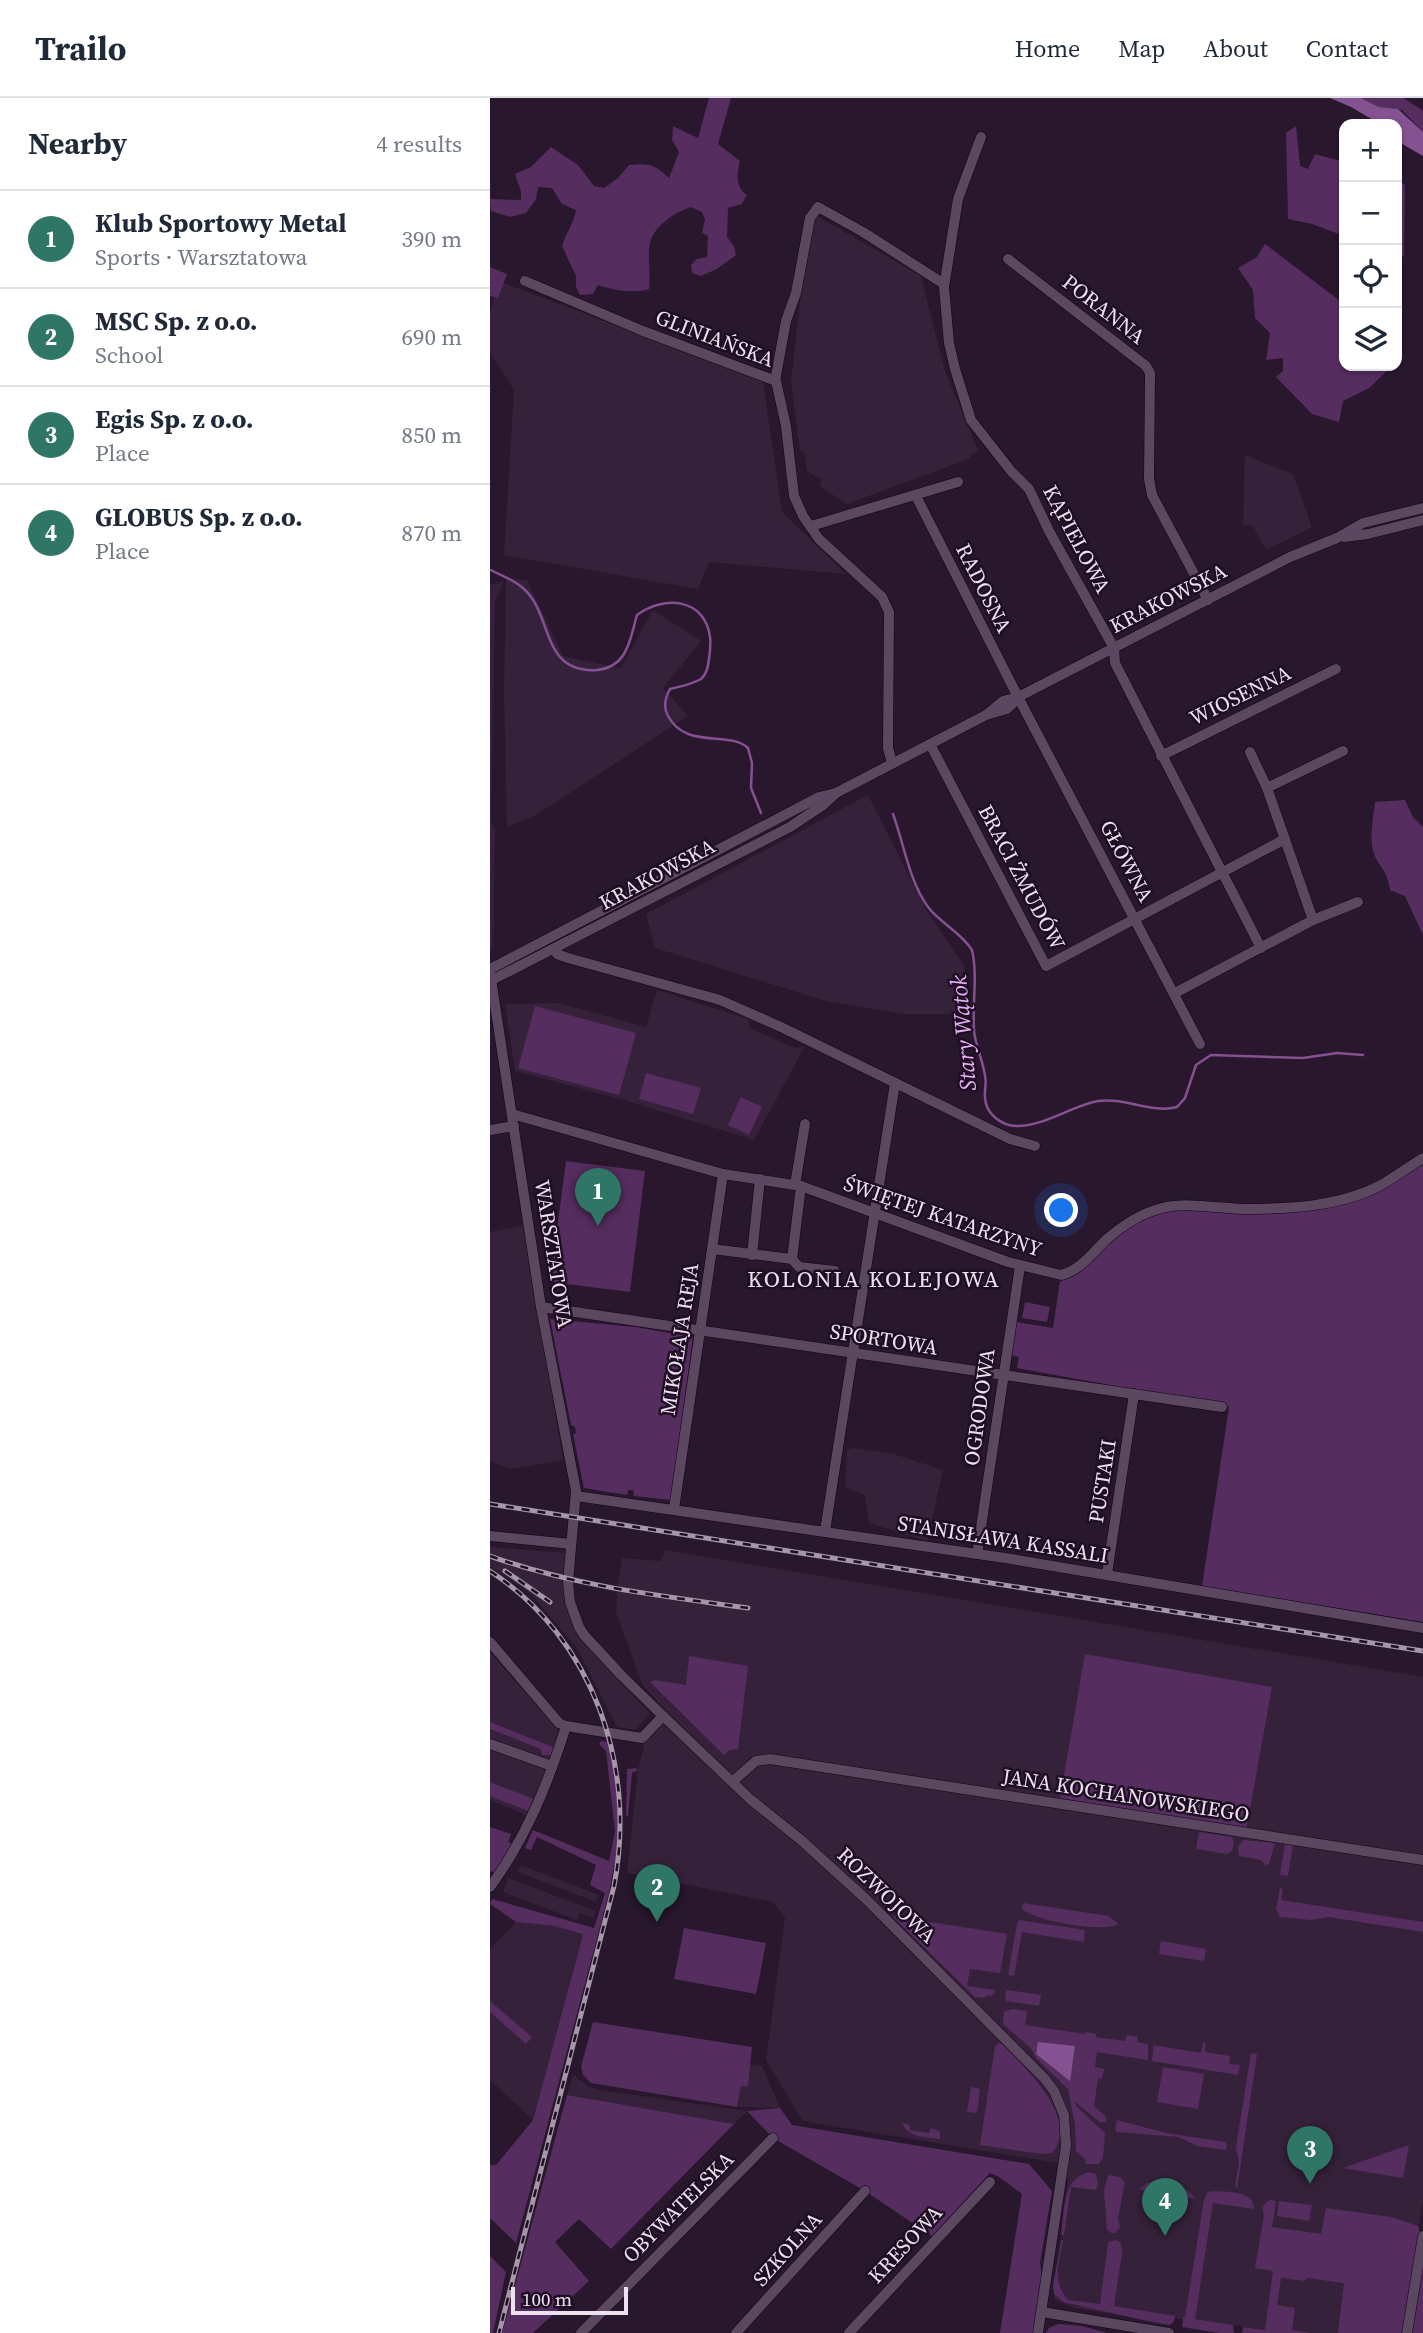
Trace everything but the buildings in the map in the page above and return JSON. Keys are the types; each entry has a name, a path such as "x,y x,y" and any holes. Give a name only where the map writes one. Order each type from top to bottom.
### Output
{"street":[{"name":"KĄPIELOWA","path":"981,137 958,199 944,284 948,344 971,420 1011,471 1029,489 1049,531 1114,648"},
{"path":"775,381 810,218 818,206 944,284"},
{"name":"PORANNA","path":"1008,259 1146,366 1150,373 1149,479 1152,495 1208,600"},
{"name":"GLINIAŃSKA","path":"525,281 643,331 775,381 786,426 794,496 803,516 819,539 882,597 889,612 888,748 892,763"},
{"path":"811,526 958,482"},
{"name":"RADOSNA","path":"916,496 1018,697"},
{"name":"KRAKOWSKA","path":"490,976 554,949 790,827 836,793 986,715 1003,701 1018,697 1290,557 1337,538 1363,523 1423,508"},
{"name":"KRAKOWSKA","path":"1337,538 1368,534 1423,520"},
{"path":"1114,648 1115,663 1261,948"},
{"name":"WIOSENNA","path":"1161,755 1336,669"},
{"name":"GŁÓWNA","path":"1018,697 1200,1044"},
{"name":"BRACI ŻMUDÓW","path":"930,744 1046,966 1285,839"},
{"path":"1267,788 1343,751"},
{"path":"1250,752 1267,788 1313,920"},
{"name":"KRAKOWSKA","path":"490,976 819,797 836,793"},
{"path":"1175,993 1313,920 1358,902"},
{"path":"554,949 559,955 578,961 720,1000 1010,1139 1035,1146"},
{"name":"WARSZTATOWA","path":"490,976 541,1307 572,1466 576,1496 571,1539"},
{"path":"825,1531 895,1083"},
{"name":"ŚWIĘTEJ KATARZYNY","path":"512,1114 723,1174 798,1185 1020,1266 1067,1274 1108,1238 1135,1219 1161,1208 1178,1206 1273,1209 1312,1205 1347,1197 1382,1184 1423,1157"},
{"path":"792,1259 805,1124"},
{"path":"490,1130 514,1126"},
{"name":"MIKOŁAJA REJA","path":"674,1510 723,1174"},
{"path":"752,1255 760,1179"},
{"path":"712,1249 792,1259 799,1267 835,1270"},
{"name":"OGRODOWA","path":"977,1554 1020,1266"},
{"name":"SPORTOWA","path":"541,1307 1222,1407"},
{"name":"PUSTAKI","path":"1107,1574 1134,1394"},
{"name":"STANISŁAWA KASSALI","path":"576,1496 1107,1574 1423,1628"},
{"path":"490,1536 571,1539"},
{"name":"ROZWOJOWA","path":"571,1539 568,1582 570,1602 579,1627 621,1675 750,1799 801,1840 861,1895 1054,2091 1064,2115 1066,2146 1038,2333"},
{"path":"490,1645 547,1711 566,1726 642,1738 663,1716"},
{"path":"490,1887 516,1850 533,1816 566,1726"},
{"path":"490,1744 552,1766"},
{"name":"JANA KOCHANOWSKIEGO","path":"733,1781 756,1761 771,1759 1423,1860"},
{"name":"OBYWATELSKA","path":"581,2333 773,2138"},
{"name":"KRESOWA","path":"849,2333 990,2182"},
{"name":"SZKOLNA","path":"736,2333 866,2191"},
{"path":"1407,2333 1423,2236"},
{"path":"1042,2312 1169,2333"}],"shaded area":[{"path":"709,98 731,98 718,144 740,161 739,184 747,195 742,204 728,208 727,237 734,246 736,255 717,269 701,276 692,273 691,265 697,259 707,257 708,236 702,233 705,219 702,212 691,207 666,220 652,237 649,248 649,289 623,291 598,285 593,294 580,295 576,287 576,276 562,246 576,210 562,204 552,188 538,187 536,199 526,213 510,217 491,211 490,199 521,200 515,174 531,167 551,147 578,165 594,186 604,188 618,178 629,165 651,166 669,178 679,152 672,140 673,126 698,138"},
{"path":"1330,98 1361,98 1379,107 1398,109 1423,132 1423,156 1402,144 1402,119 1371,119"},
{"path":"1361,98 1404,98 1423,111 1423,132 1402,110 1379,107"},
{"path":"1296,126 1300,166 1308,169 1315,154 1339,161 1339,234 1288,219 1286,133"},
{"path":"1402,184 1405,184 1404,257 1402,256"},
{"path":"817,216 921,276 945,371 978,451 970,455 971,458 847,504 819,486 822,480 807,471 804,451 800,451 791,381 806,248"},
{"path":"1265,244 1339,300 1339,371 1387,371 1369,388 1343,401 1339,422 1312,414 1276,377 1283,371 1283,358 1266,360 1270,333 1255,318 1253,290 1238,268 1257,257"},
{"path":"490,267 507,274 498,298 490,296"},
{"path":"499,281 763,381 782,512 846,574 709,562 698,589 504,555 514,390 490,353 490,311"},
{"path":"1245,455 1293,474 1312,527 1266,550 1253,526 1243,525"},
{"path":"506,579 527,580 563,656 621,668 653,610 701,641 663,688 688,716 536,815 507,827 504,691"},
{"path":"504,581 495,602 491,821 495,829 493,946 490,949 490,585"},
{"path":"868,795 925,908 965,967 959,1014 901,1014 826,1001 655,948 646,914"},
{"path":"1405,800 1413,817 1423,827 1423,935 1405,896 1390,890 1387,878 1374,854 1372,842 1375,802"},
{"path":"657,990 748,1019 750,1028 797,1049 805,1046 754,1140 624,1100 515,1071 505,1004 558,1003 646,1027"},
{"path":"535,1006 636,1033 619,1095 518,1068"},
{"path":"646,1073 701,1088 693,1114 639,1099"},
{"path":"741,1097 762,1107 749,1135 728,1125"},
{"path":"566,1161 645,1171 630,1292 550,1282"},
{"path":"1423,1163 1423,1622 1202,1586 1229,1407 1017,1368 1019,1357 1011,1355 1016,1322 1053,1328 1060,1281 1077,1274 1112,1239 1141,1219 1168,1210 1249,1212 1326,1205"},
{"path":"525,1225 563,1460 510,1469 490,1461 490,1232"},
{"path":"1025,1302 1050,1307 1047,1322 1022,1318"},
{"path":"550,1319 635,1327 693,1337 671,1500 634,1496 633,1490 628,1490 627,1495 584,1488 573,1434 576,1433 575,1427 571,1425"},
{"path":"853,1448 894,1454 943,1470 927,1541 869,1523 865,1495 845,1487 847,1450"},
{"path":"490,1547 566,1553 564,1602 577,1633 650,1713 636,1730 617,1727 577,1648 529,1592 490,1566"},
{"path":"666,1550 1423,1677 1423,2199 1402,2333 1283,2333 1195,2319 1139,2318 1074,2308 1054,2299 1068,2181 1064,2164 803,2121 766,2060 785,1917 773,1902 627,1873 638,1770 644,1746 642,1738 663,1716 662,1707 642,1684 616,1612 618,1582 622,1558 660,1561"},
{"path":"490,1652 558,1730 552,1766 530,1817 490,1800"},
{"path":"1085,1654 1272,1687 1246,1831 1060,1798"},
{"path":"689,1656 748,1666 738,1749 730,1750 724,1755 650,1682 655,1680 686,1685"},
{"path":"490,1722 553,1747 551,1755 542,1755 541,1749 490,1729"},
{"path":"601,1741 608,1742 616,1782 619,1824 616,1856 609,1893 516,2243 490,2218 490,2165 496,2165 533,2120 583,1934 554,1926 516,1922 490,1904 492,1899 594,1928 605,1893 590,1885 596,1865 537,1837 531,1850 525,1848 533,1830 609,1861 615,1831 606,1751 599,1744"},
{"path":"627,1769 638,1770 632,1773 626,1816"},
{"path":"490,1782 533,1799 528,1811 490,1796"},
{"path":"490,1827 511,1834 508,1842 517,1845 499,1875 490,1871"},
{"path":"1199,1832 1232,1837 1232,1851 1227,1854 1196,1849"},
{"path":"1243,1840 1275,1843 1269,1864 1239,1856 1238,1847"},
{"path":"1285,1843 1293,1845 1288,1876 1280,1875"},
{"path":"521,1865 599,1895 596,1902 518,1872"},
{"path":"508,1878 596,1911 593,1918 580,1913 577,1920 503,1892"},
{"path":"1280,1888 1283,1889 1281,1900 1423,1922 1423,1932 1329,1917 1311,1920 1280,1917 1276,1909"},
{"path":"1023,1903 1109,1916 1118,1924 1098,1927 1054,1921 1022,1909"},
{"path":"892,1916 1007,1934 1000,1973 970,1969 967,1986 996,1990 991,1997 975,1997"},
{"path":"1019,1920 1085,1930 1084,1942 1022,1932 1014,1976 1008,1975"},
{"path":"516,1922 554,1926 583,1933 533,2120 490,2080 490,1949"},
{"path":"684,1928 766,1943 756,1994 674,1979"},
{"path":"1161,1941 1206,1949 1204,1961 1159,1954"},
{"path":"1007,1990 1041,1995 1039,2006 1006,2001"},
{"path":"490,2001 532,2037 526,2044 490,2012"},
{"path":"1012,2009 1027,2011 1025,2025 1085,2034 1086,2032 1096,2034 1096,2037 1125,2041 1127,2035 1138,2037 1137,2042 1148,2044 1148,2060 1097,2052 1095,2067 1104,2069 1102,2079 1098,2078 1094,2106 1106,2117 1106,2122 1100,2122 1074,2101 1105,2133 1103,2157 1099,2164 1085,2164 1086,2160 1076,2151 1075,2125 1068,2089 1036,2058 1031,2048 1003,2024 1004,2012"},
{"path":"593,2022 752,2047 748,2086 741,2086 737,2107 591,2083 583,2075 581,2067"},
{"path":"1038,2042 1075,2046 1070,2081 1036,2054"},
{"path":"1203,2042 1206,2043 1205,2052 1230,2056 1229,2064 1240,2065 1238,2075 1152,2061 1154,2045 1201,2053"},
{"path":"999,2043 1035,2079 1055,2109 1060,2125 1059,2139 1052,2153 1041,2154 980,2145 995,2046"},
{"path":"1251,2053 1257,2054 1237,2189 1235,2185 1239,2163 1236,2147"},
{"path":"750,2065 762,2066 780,2108 737,2107 741,2086 748,2085"},
{"path":"1163,2067 1204,2074 1198,2109 1157,2102"},
{"path":"573,2075 599,2090 747,2111 734,2124 567,2095"},
{"path":"971,2087 980,2089 977,2113 967,2112"},
{"path":"567,2095 734,2124 611,2249 579,2219 555,2242 589,2281 533,2333 502,2333"},
{"path":"780,2108 792,2125 1029,2164 1052,2191 1040,2263 1042,2276 1033,2333 1000,2333 1022,2194 990,2173 932,2236 865,2191 773,2138 747,2111"},
{"path":"1117,2120 1166,2133 1225,2142 1226,2150 1197,2146 1179,2137 1117,2132"},
{"path":"902,2123 910,2125 910,2130 929,2133 931,2128 940,2132 940,2139 908,2132"},
{"path":"1409,2145 1403,2178 1343,2168"},
{"path":"1089,2172 1096,2174 1096,2190 1071,2187 1064,2235 1061,2235 1069,2189 1080,2176"},
{"path":"1108,2175 1120,2177 1125,2182 1118,2218 1120,2227 1115,2233 1107,2229 1104,2191"},
{"path":"1151,2182 1182,2188 1195,2199 1139,2190"},
{"path":"1208,2192 1245,2195 1250,2198 1254,2209 1213,2203 1195,2319 1233,2325 1234,2333 1182,2327 1204,2200"},
{"path":"1270,2200 1276,2201 1272,2227 1321,2234 1326,2208 1391,2217 1418,2226 1420,2232 1404,2333 1338,2333 1344,2283 1281,2278 1277,2305 1295,2308 1292,2330 1310,2333 1242,2333 1243,2327 1265,2330 1273,2271 1255,2268 1263,2208"},
{"path":"1279,2201 1312,2205 1309,2221 1277,2216"},
{"path":"1061,2240 1058,2278 1068,2300 1100,2304 1108,2242 1116,2240 1121,2243 1122,2253 1114,2306 1175,2316 1173,2323 1169,2325 1147,2321 1063,2302 1054,2294 1053,2286"},
{"path":"490,2256 506,2272 493,2333 490,2333"},
{"path":"1423,2267 1423,2333 1411,2333 1421,2270"},
{"path":"1058,2324 1082,2326 1107,2333 1046,2333 1049,2328"}],"waterway":[{"name":"Stary Wątok","path":"491,570 524,589 540,613 557,653 566,663 579,669 597,670 615,664 626,650 637,615 648,609 671,603 682,604 700,614 707,624 710,637 707,670 698,681 670,689 665,702 666,713 685,733 730,740 748,748 752,763 751,788 761,813"},
{"name":"Stary Wątok","path":"893,814 911,874 921,897 933,913 963,938 972,950 975,970 975,1036 986,1079 986,1103 995,1118 1005,1124 1027,1125 1078,1107 1108,1100 1167,1109 1177,1107 1185,1098 1196,1065 1211,1055 1303,1058 1337,1053 1363,1055"}],"railway":[{"path":"490,1504 1423,1651"},
{"path":"490,1556 585,1582 748,1608"},
{"path":"490,1571 526,1599 556,1632 581,1669 600,1709 612,1752 619,1796 620,1841 614,1886 499,2333"},
{"path":"505,1571 550,1602"}],"place":[{"name":"Klub Sportowy Metal","path":"598,1226"},
{"name":"MSC Sp. z o.o.","path":"657,1922"},
{"name":"Egis Sp. z o.o.","path":"1310,2184"},
{"name":"GLOBUS Sp. z o.o.","path":"1165,2236"}],"district":[{"name":"KOLONIA KOLEJOWA","path":"874,1279"}]}
